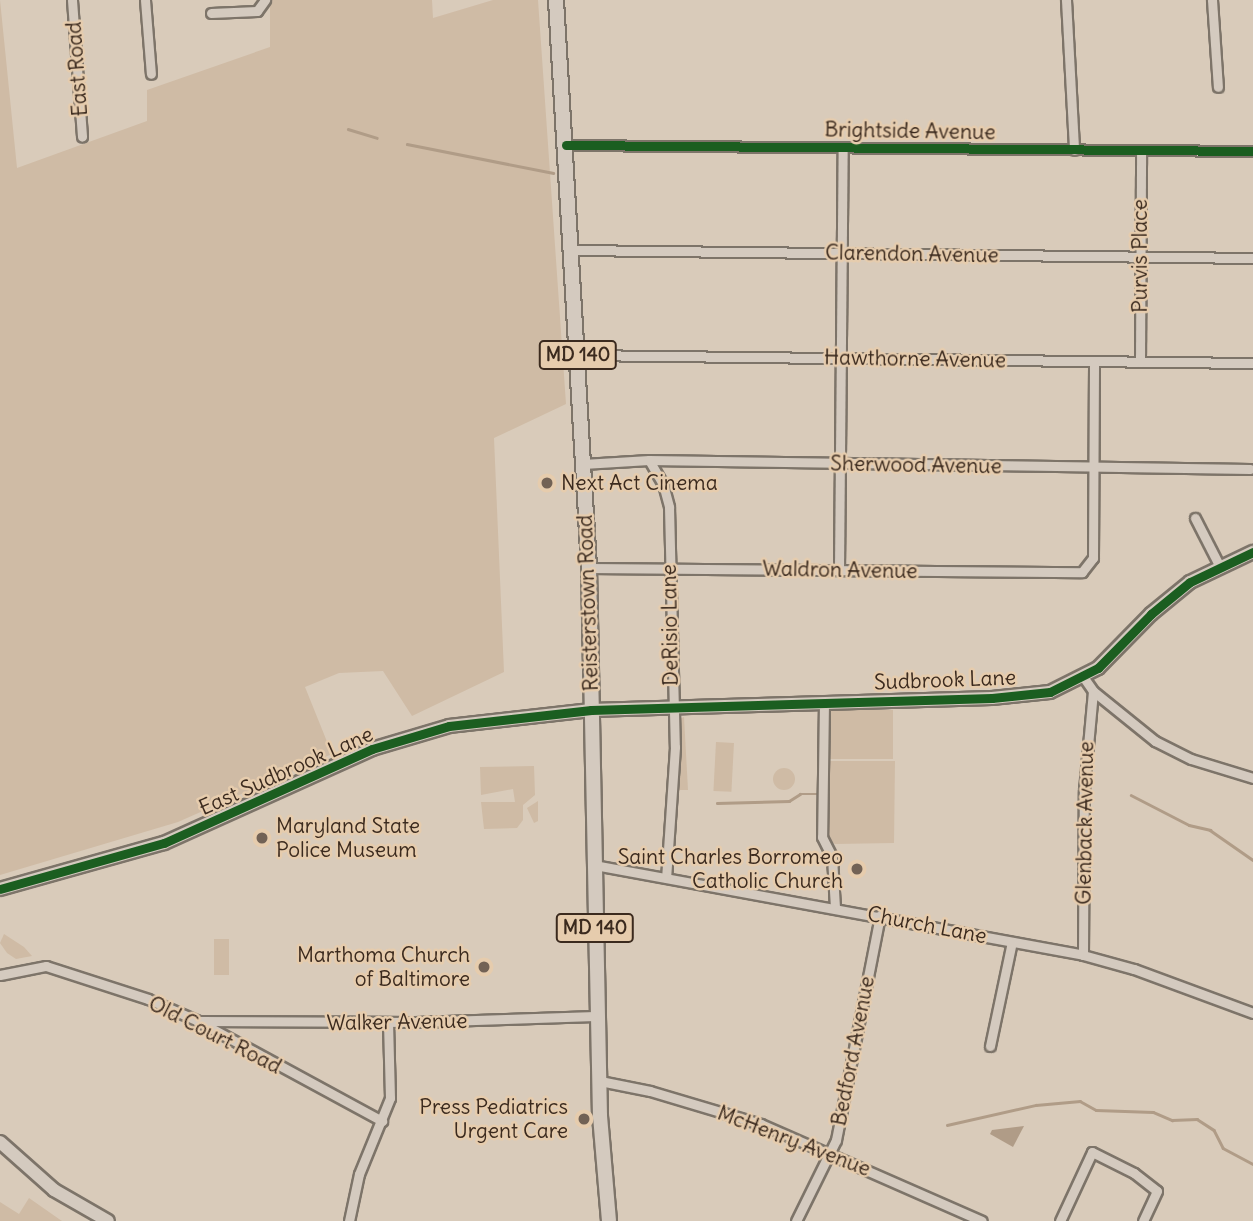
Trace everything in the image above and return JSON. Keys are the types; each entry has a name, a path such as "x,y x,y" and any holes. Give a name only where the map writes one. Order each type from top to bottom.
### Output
{"main road":[{"name":"Reisterstown Road","path":"556,0 589,568 598,1016 609,1221"},
{"name":"Reisterstown Road","path":"605,1164 618,1221"}],"street":[{"name":"East Road","path":"72,0 82,137"},
{"path":"145,0 151,74"},
{"path":"211,13 257,11 265,0"},
{"path":"1066,0 1074,150"},
{"path":"1212,0 1219,87"},
{"name":"Brightside Avenue","path":"566,145 1253,151"},
{"path":"839,570 843,147"},
{"name":"Purvis Place","path":"1140,362 1141,150"},
{"name":"Clarendon Avenue","path":"572,250 1253,258"},
{"name":"Hawthorne Avenue","path":"578,355 1253,363"},
{"path":"1094,361 1094,467"},
{"name":"Sherwood Avenue","path":"583,464 649,460 1250,469"},
{"name":"DeRisio Lane","path":"649,460 667,494 670,567 673,706 666,878"},
{"name":"Waldron Avenue","path":"589,568 1076,573 1090,567 1094,467"},
{"path":"1195,518 1219,565"},
{"name":"Sudbrook Lane","path":"591,710 1016,696 1050,692 1084,678 1174,592 1219,565 1253,552"},
{"path":"1084,678 1093,691 1162,745 1253,778"},
{"name":"Glenback Avenue","path":"1083,955 1084,772 1093,691"},
{"path":"824,702 822,837 832,857 835,908"},
{"name":"East Sudbrook Lane","path":"0,889 163,843 404,738 485,721 591,710"},
{"name":"Church Lane","path":"594,865 880,915 1083,955 1133,969 1253,1013"},
{"name":"Bedford Avenue","path":"796,1221 831,1152 880,915"},
{"path":"990,1046 1012,942"},
{"name":"Old Court Road","path":"0,975 47,966 128,992 196,1020 382,1121"},
{"name":"Walker Avenue","path":"196,1020 388,1023 598,1016"},
{"path":"349,1221 359,1174 382,1121 392,1086 388,1023"},
{"name":"McHenry Avenue","path":"600,1081 650,1091 761,1124 831,1152 982,1221"},
{"path":"0,1142 39,1179 108,1221"},
{"path":"1060,1221 1092,1152 1134,1173 1157,1191 1143,1221"}],"shaded area":[{"path":"0,0 17,168 147,121 147,90 270,47 270,0 432,0 433,18 493,0 538,0 566,404 494,438 504,672 412,716 383,671 339,673 305,687 332,754 178,822 0,875"},
{"path":"829,710 893,710 893,759 829,759"},
{"path":"684,717 688,790 674,790 679,719"},
{"path":"716,742 734,743 731,792 713,791"},
{"path":"827,761 895,761 894,843 835,844 826,839"},
{"path":"534,766 535,795 523,805 523,820 517,828 484,829 481,802 515,802 513,789 481,795 480,767"},
{"path":"784,768 792,771 795,779 792,787 784,790 776,787 773,779 776,771"},
{"path":"538,801 538,821 534,823 527,808"},
{"path":"4,934 24,947 32,956 16,959 7,953 0,943"},
{"path":"214,939 229,939 229,975 214,975"},
{"path":"1024,1126 1013,1147 990,1134 992,1130"},
{"path":"29,1198 62,1221 0,1221 0,1202 19,1214"}],"waterway":[{"path":"348,129 377,138"},
{"path":"407,144 553,173"},
{"path":"717,803 789,801 800,794 820,794"},
{"path":"1131,795 1189,825 1210,830 1253,860"},
{"path":"947,1125 1036,1105 1080,1101 1096,1110 1153,1112 1172,1120 1197,1119 1214,1130 1223,1148 1253,1164"}],"cycle path":[{"path":"566,145 1253,151"},
{"path":"0,889 164,843 372,749 449,726 591,710 992,698 1050,692 1098,668 1151,614 1190,582 1253,552"}],"place":[{"name":"Next Act Cinema","path":"547,483"},
{"name":"Maryland State Police Museum","path":"262,838"},
{"name":"Saint Charles Borromeo Catholic Church","path":"857,869"},
{"name":"Marthoma Church of Baltimore","path":"484,967"},
{"name":"Press Pediatrics Urgent Care","path":"584,1119"}]}
